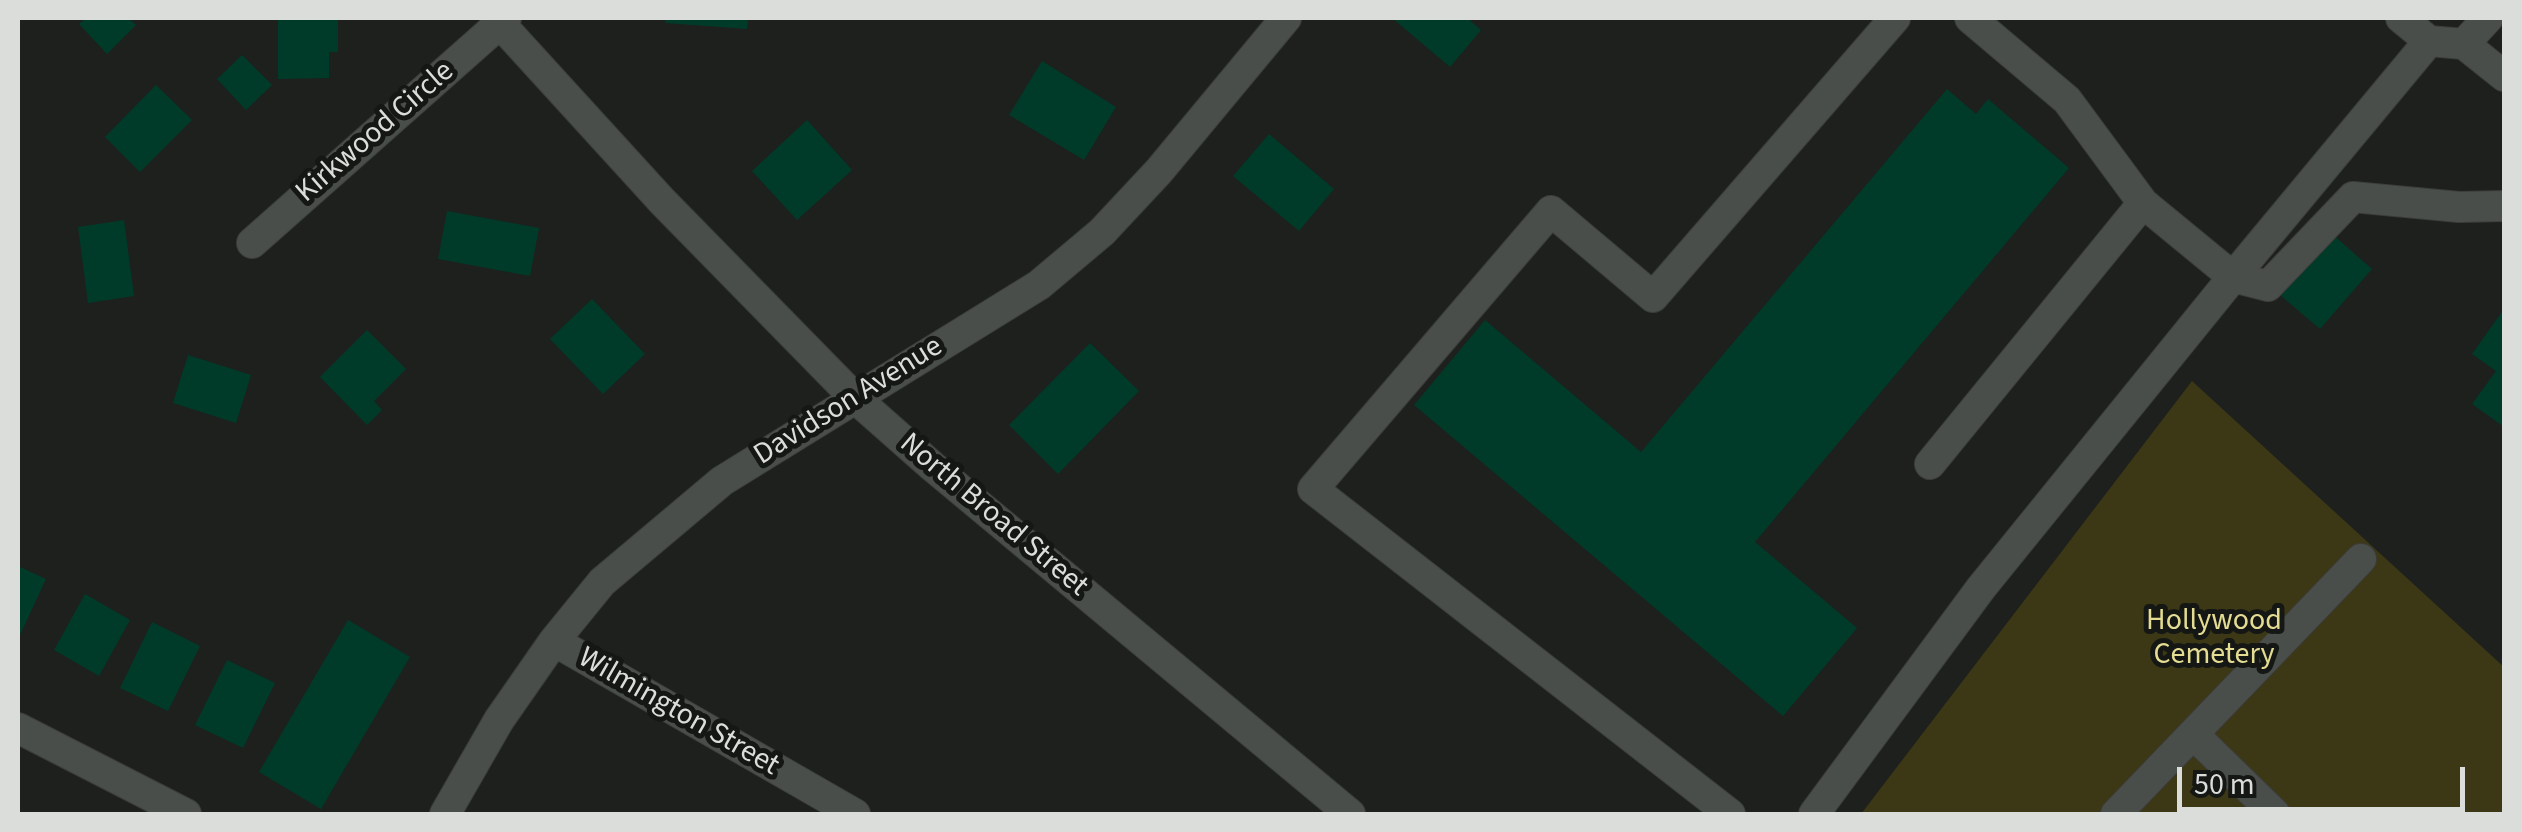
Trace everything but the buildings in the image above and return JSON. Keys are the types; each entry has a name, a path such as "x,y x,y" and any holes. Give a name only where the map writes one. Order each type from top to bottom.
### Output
{"street":[{"name":"Davidson Avenue","path":"446,814 498,720 602,582 722,481 1039,285 1102,232 1159,172 1286,18"},
{"path":"1730,814 1314,489 1551,212 1653,297 1894,18"},
{"path":"1970,18 2067,100 2143,203 2233,277 2268,286 2352,197 2459,207 2504,206"},
{"path":"2401,18 2429,41 2464,44 2504,76"},
{"path":"2464,44 2488,18"},
{"name":"North Broad Street","path":"500,20 662,202 856,398 932,466 1350,814"},
{"name":"Kirkwood Circle","path":"252,243 500,20"},
{"path":"1814,814 1980,588 2429,41"},
{"path":"1930,464 2143,203"},
{"path":"2116,814 2361,559"},
{"name":"Wilmington Street","path":"554,642 856,814"},
{"path":"18,728 186,814"},
{"path":"2193,734 2274,814"}],"green space":[{"name":"Hollywood Cemetery","path":"2192,381 2504,667 2504,814 1861,814"}]}
